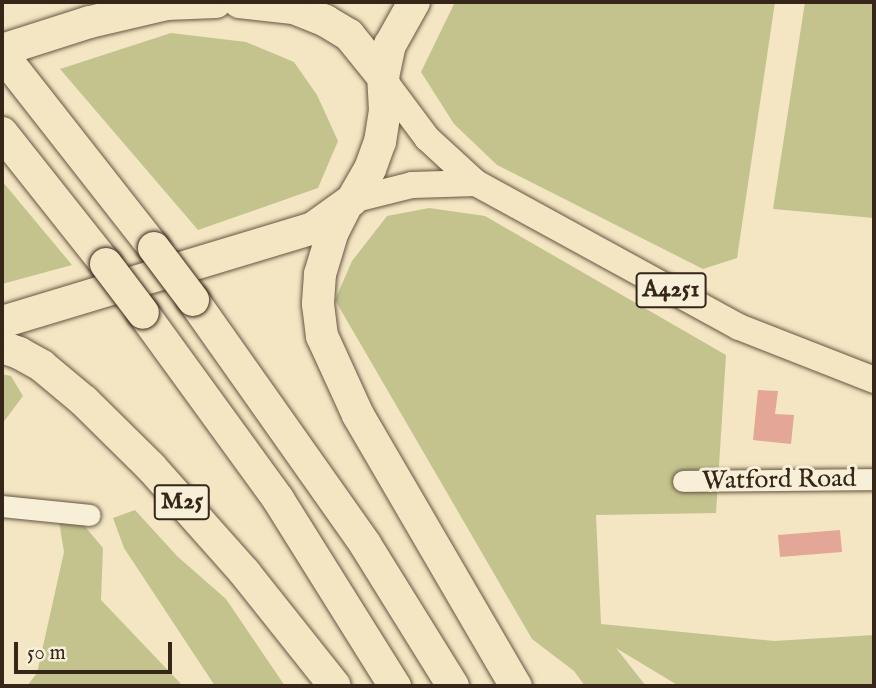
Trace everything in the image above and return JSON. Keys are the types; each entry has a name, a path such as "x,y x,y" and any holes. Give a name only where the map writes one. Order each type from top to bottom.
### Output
{"highway":[{"path":"216,2 160,3 90,22 2,52 193,299 365,544 453,686"},
{"path":"239,2 293,9 326,20 349,35 384,80"},
{"path":"414,2 390,46 384,80 380,142 370,169 333,231 320,274 318,304 322,336 358,415 516,686"},
{"path":"2,133 143,313 278,499 395,686"},
{"path":"2,322 313,228 349,202"},
{"name":"M25","path":"2,347 42,366 84,401 151,467 245,573 335,686"}],"main road":[{"name":"A4251","path":"384,80 427,138 476,183 739,327 874,380"},
{"path":"349,202 412,185 476,183"}],"street":[{"name":"Watford Road","path":"683,481 874,479"},
{"path":"2,506 90,515"}],"green space":[{"path":"455,2 775,2 737,258 703,269 497,165 454,124 421,72"},
{"path":"805,2 874,2 874,218 773,209"},
{"path":"171,33 246,42 294,62 317,95 338,141 318,188 198,230 60,69"},
{"path":"2,181 72,265 2,284"},
{"path":"429,208 485,216 726,355 716,513 596,515 601,624 774,641 874,635 874,686 679,686 616,648 646,686 585,686 574,671 532,639 335,300 352,261 387,216"},
{"path":"2,374 11,376 23,396 2,424"},
{"path":"135,510 177,556 226,599 285,686 215,686 124,548 113,518"},
{"path":"59,521 83,524 103,548 101,600 183,686 27,686 37,673 64,552"}],"building":[{"path":"758,390 778,391 775,414 794,415 791,444 753,440"},
{"path":"840,530 842,552 780,557 778,535"}]}
